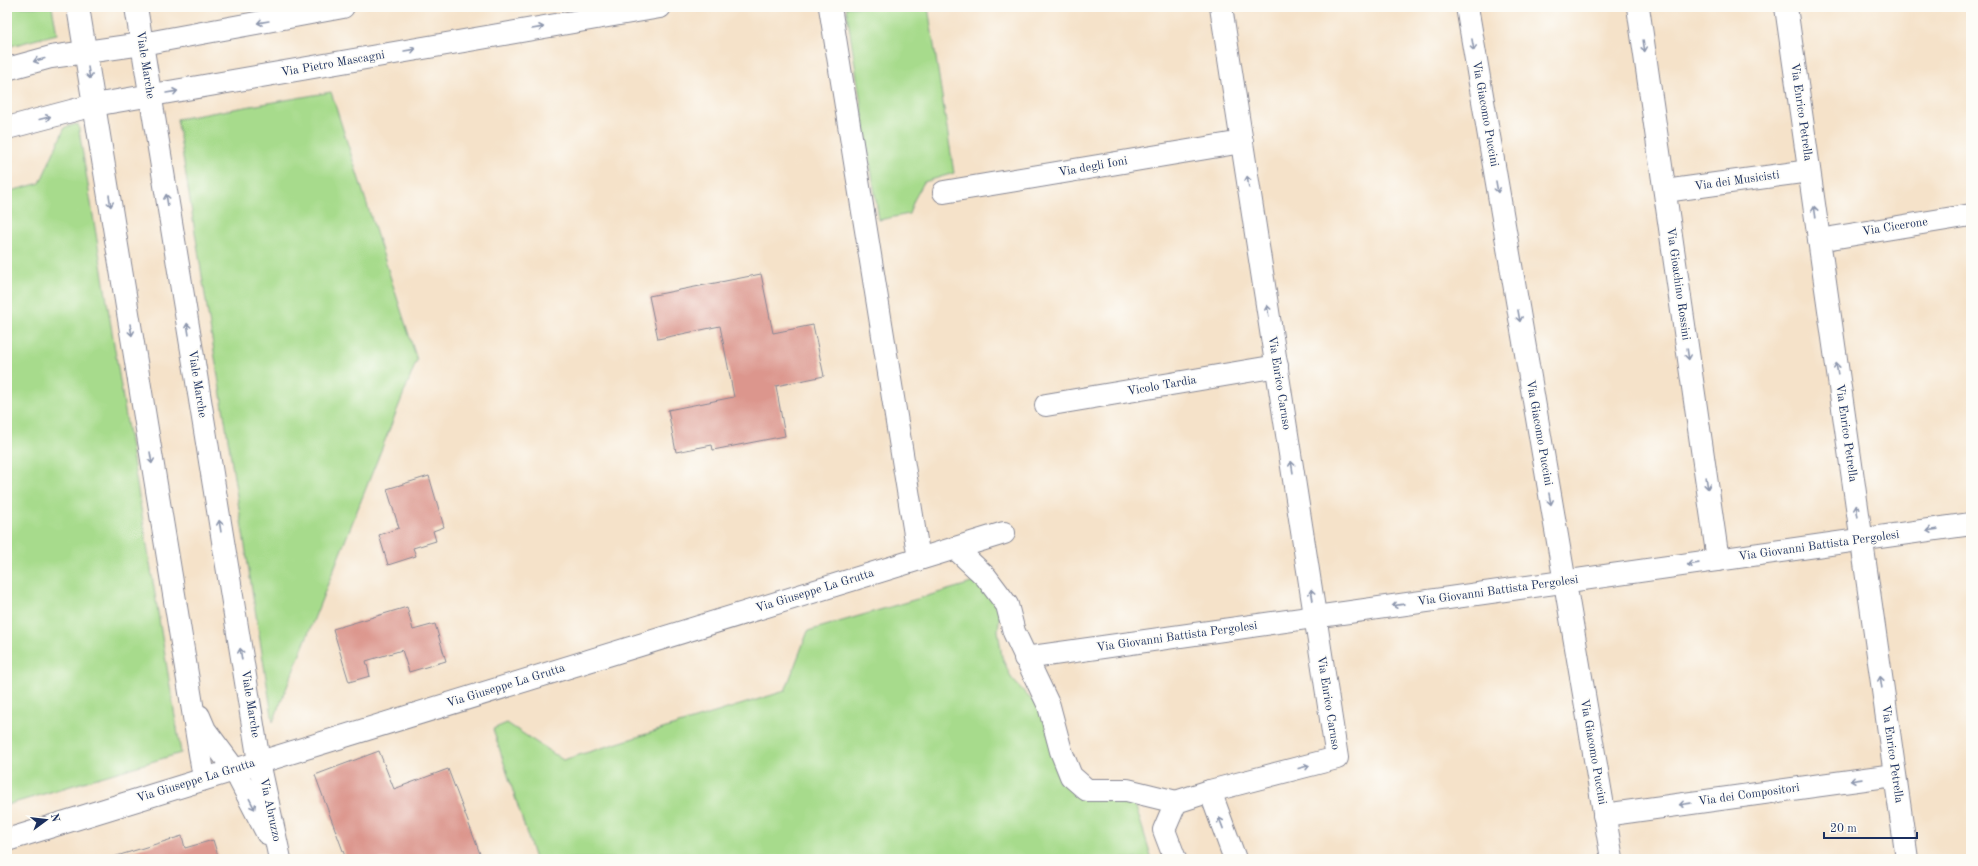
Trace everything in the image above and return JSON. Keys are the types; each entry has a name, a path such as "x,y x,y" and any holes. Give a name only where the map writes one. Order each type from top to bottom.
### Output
{"street":[{"path":"78,7 204,778"},
{"name":"Viale Marche","path":"136,7 259,762"},
{"path":"7,69 51,57 142,44 343,7"},
{"name":"Via Pietro Mascagni","path":"7,128 94,104 150,96 660,7"},
{"path":"830,7 919,559"},
{"name":"Via Enrico Caruso","path":"1210,791 1336,758 1221,7"},
{"name":"Via Giacomo Puccini","path":"1467,7 1612,859"},
{"name":"Via Gioachino Rossini","path":"1638,7 1718,560"},
{"name":"Via Enrico Petrella","path":"1786,7 1907,859"},
{"name":"Via degli Ioni","path":"944,192 1242,142"},
{"name":"Via dei Musicisti","path":"1665,191 1810,171"},
{"name":"Via Cicerone","path":"1819,240 1971,215"},
{"name":"Vicolo Tardia","path":"1046,405 1277,366"},
{"name":"Via Giovanni Battista Pergolesi","path":"1025,658 1971,524"},
{"name":"Via Giuseppe La Grutta","path":"7,840 204,778 1004,533"},
{"path":"955,548 986,577 1007,605 1014,632 1049,706 1061,751 1071,776 1087,790 1127,790 1176,802 1210,791 1235,859"},
{"path":"190,695 205,730 234,769"},
{"name":"Via Abruzzo","path":"259,762 280,859"},
{"name":"Via Abruzzo","path":"234,769 280,859"},
{"name":"Via dei Compositori","path":"1604,815 1894,775"},
{"path":"1175,859 1164,830 1176,802"}],"green space":[{"path":"7,7 52,7 57,34 7,47"},
{"path":"846,7 928,7 954,173 924,182 914,200 909,214 879,220"},
{"path":"331,92 417,360 273,722 177,119"},
{"path":"78,124 181,753 7,805 7,192 40,183 65,127"},
{"path":"975,582 989,593 1000,612 998,630 1002,657 1012,679 1041,710 1061,774 1104,800 1135,804 1152,859 535,859 493,729 507,723 563,760 785,691 808,631"}],"building":[{"path":"761,274 773,333 813,325 824,376 776,386 785,436 713,450 712,445 676,452 668,410 734,397 720,326 658,339 649,296"},
{"path":"429,476 444,527 433,531 436,541 413,548 416,556 388,565 379,535 399,528 387,489"},
{"path":"407,607 413,630 435,624 446,661 409,672 402,650 366,661 370,676 349,682 333,629"},
{"path":"379,751 394,789 448,769 482,859 346,859 315,775"},
{"path":"182,836 185,848 213,840 219,859 107,859"}]}
